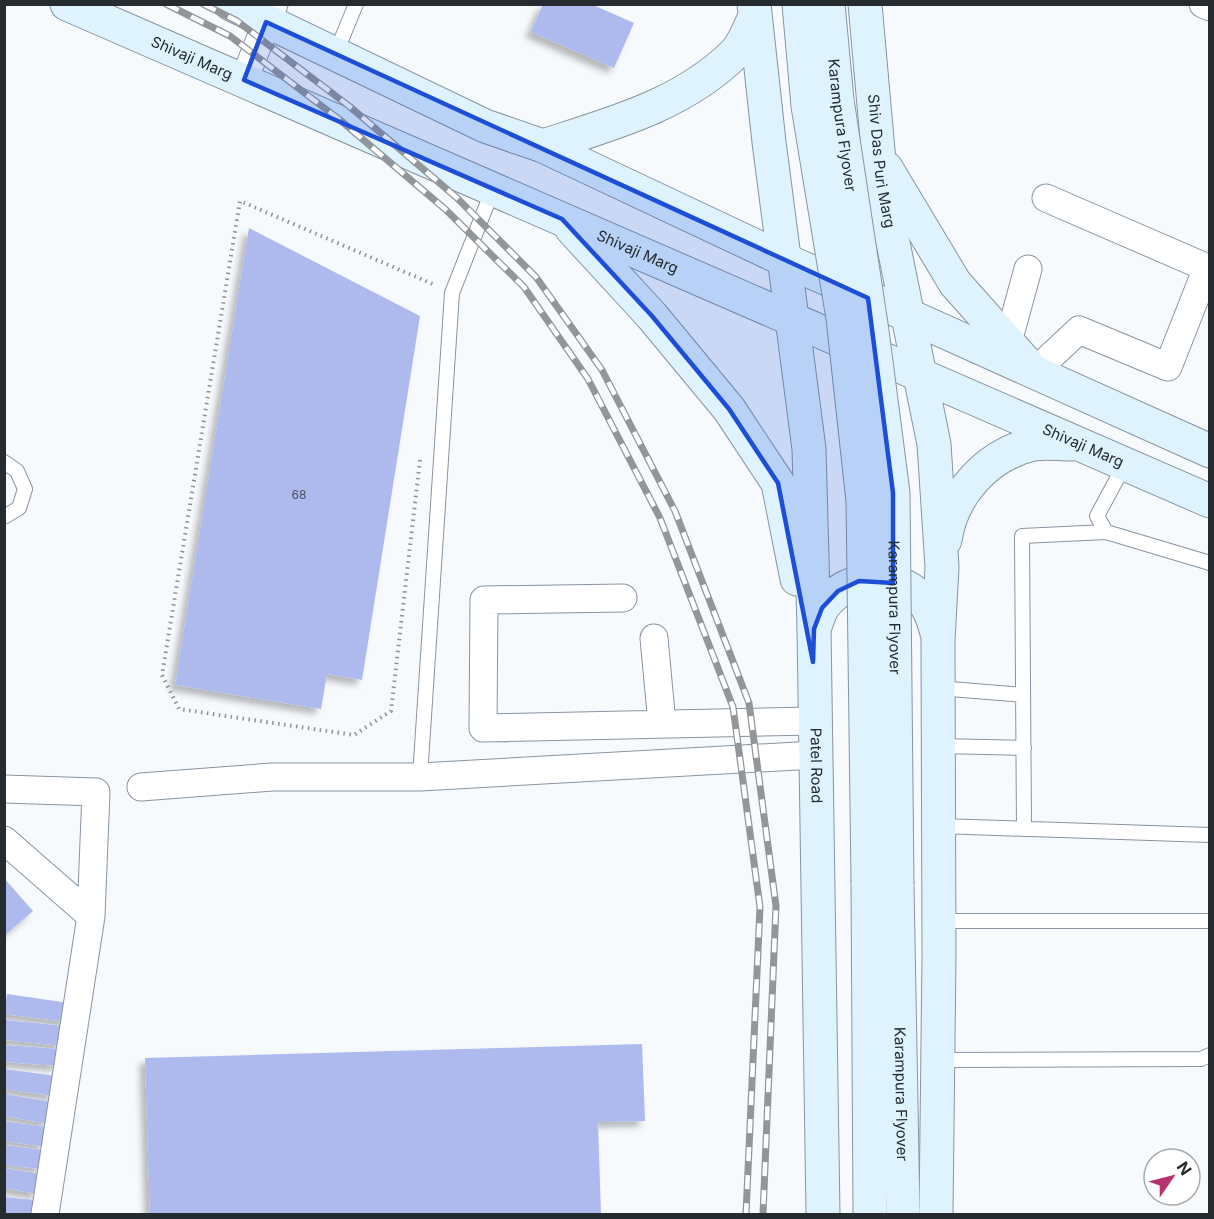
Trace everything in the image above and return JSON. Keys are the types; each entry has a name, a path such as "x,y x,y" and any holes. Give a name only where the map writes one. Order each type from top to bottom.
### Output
{"main road":[{"name":"Shivaji Marg","path":"67,4 1209,501"},
{"path":"231,4 270,13 335,55 485,126 543,146 784,260 1209,451"},
{"name":"Karampura Flyover","path":"799,4 808,106 843,318 863,501 903,1215"},
{"name":"Karampura Flyover","path":"828,4 837,100 872,331 893,493 883,883 870,1215"},
{"name":"Shiv Das Puri Marg","path":"865,4 881,184 920,374"},
{"path":"543,146 635,116 697,84 737,51 755,10"},
{"path":"755,10 784,260"},
{"path":"879,156 955,283 1034,372"},
{"path":"562,219 652,316 729,409 778,483 813,662"},
{"name":"Patel Road","path":"784,260 809,448 823,1215"},
{"path":"920,374 934,444 942,567"},
{"path":"936,1215 939,921 938,641 946,535 954,511 965,491 979,473 993,461 1013,450 1037,443 1079,444"},
{"path":"814,629 822,608 838,591 858,581 881,579 903,585 921,599 934,619 938,641"}],"street":[{"path":"1203,4 1209,7"},
{"path":"244,80 270,13"},
{"path":"1034,372 1079,330 1168,367 1208,268 1046,198"},
{"path":"1008,342 1028,269"},
{"path":"623,598 484,600 483,728 814,721"},
{"path":"654,638 662,724"},
{"path":"141,787 272,777 420,777 815,755"},
{"path":"4,789 96,792 91,916 45,1215"},
{"path":"4,840 91,916"}],"lane":[{"path":"335,55 356,4"},
{"path":"420,777 452,293 493,189"},
{"path":"4,462 17,471 25,489 19,508 4,517"},
{"path":"1106,532 1097,516 1125,464"},
{"path":"1024,829 1022,536 1106,532 1208,558"},
{"path":"938,688 1023,695"},
{"path":"938,746 1024,748"},
{"path":"939,826 1209,835"},
{"path":"939,921 1209,921"},
{"path":"938,1060 1201,1059 1209,1055"}],"path":[{"path":"421,453 391,711 354,735 179,709 162,675 240,201 452,293"}],"highlighted area":[{"path":"266,22 868,298 893,493 893,583 859,581 838,591 822,608 814,629 813,662 778,483 729,409 652,316 562,219 244,80"}],"building":[{"path":"543,4 591,4 634,23 614,68 531,32"},
{"path":"249,228 420,316 362,680 327,674 321,709 175,685"},
{"path":"4,878 33,911 4,936"},
{"path":"7,994 69,1003 67,1022 4,1014"},
{"path":"5,1020 65,1026 63,1046 5,1040"},
{"path":"642,1044 645,1121 598,1122 601,1214 150,1214 145,1058"},
{"path":"4,1045 60,1049 59,1066 4,1062"},
{"path":"4,1069 57,1076 54,1096 4,1089"},
{"path":"5,1094 52,1102 49,1124 5,1116"},
{"path":"4,1121 47,1127 45,1147 4,1141"},
{"path":"4,1145 44,1150 42,1169 4,1165"},
{"path":"4,1168 41,1174 38,1194 4,1188"},
{"path":"4,1197 35,1200 33,1214 4,1213"}],"railway":[{"path":"166,4 230,36 340,120 445,209 524,287 588,379 660,518 733,707 760,907 746,1214"},
{"path":"203,4 237,21 349,106 456,197 536,277 602,370 675,511 749,703 776,906 763,1214"}]}
